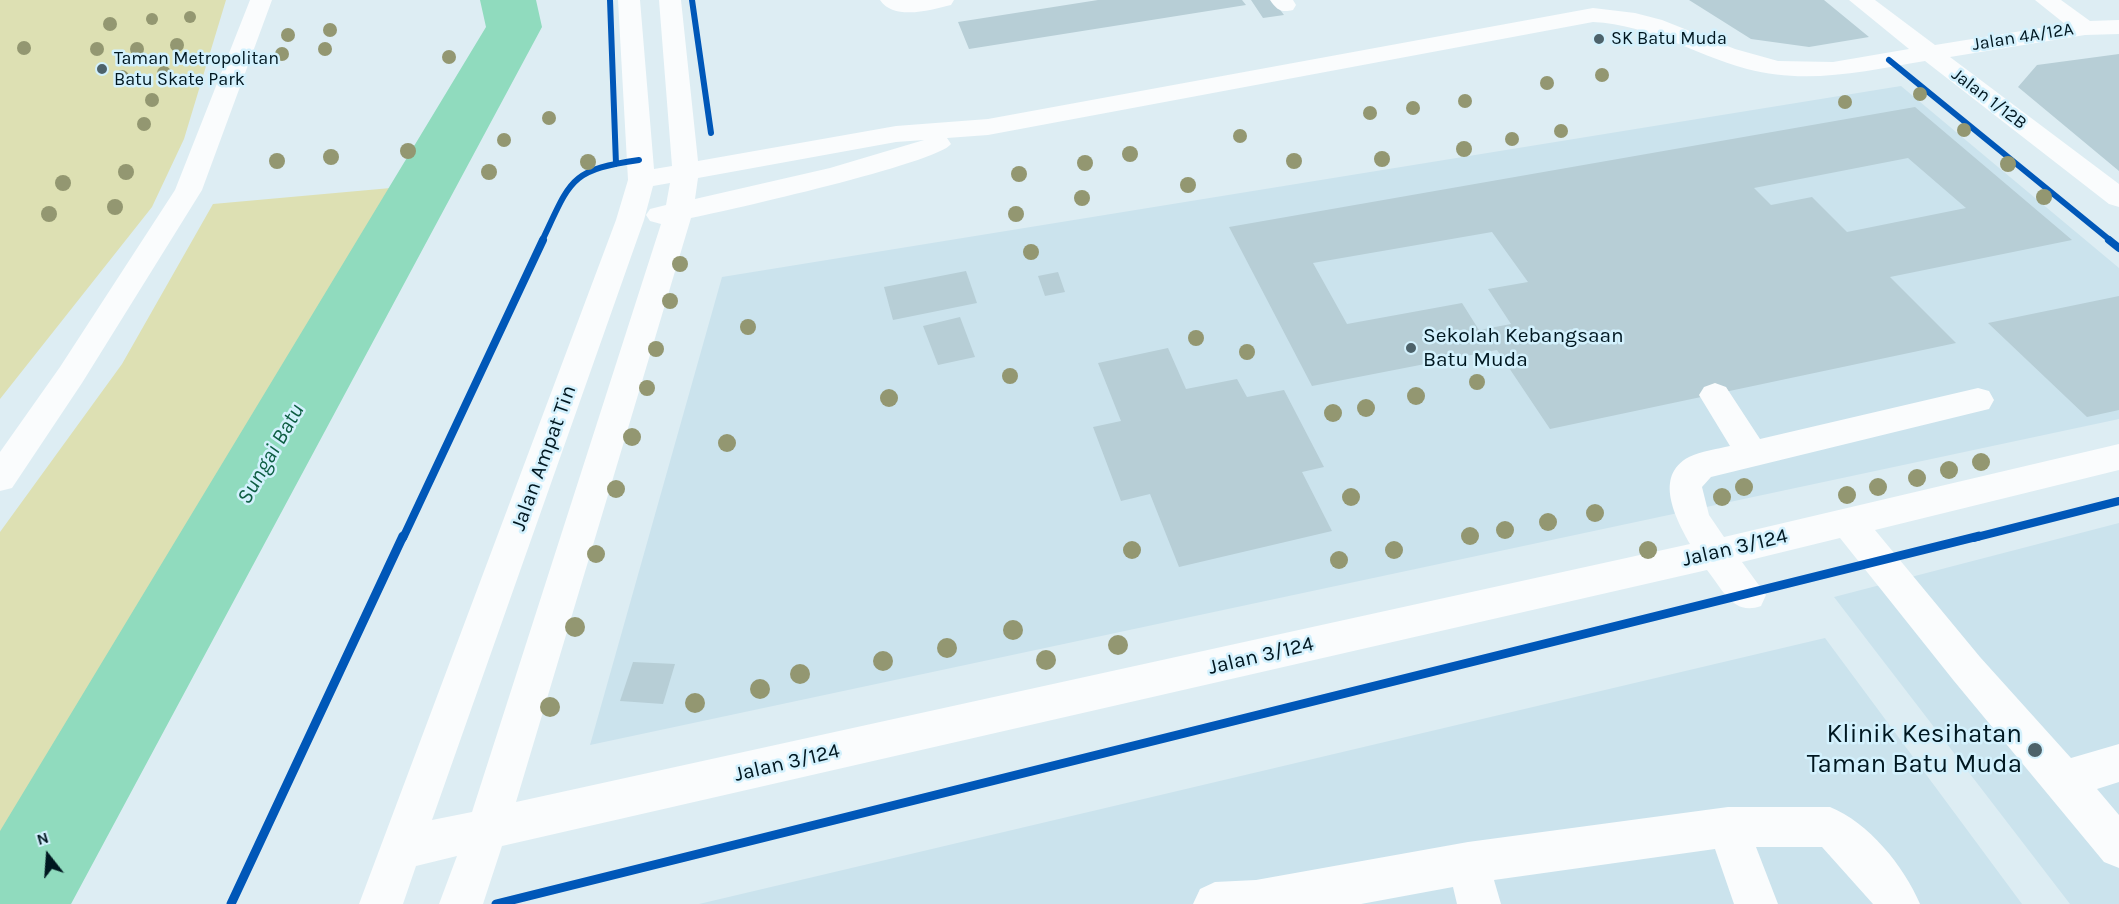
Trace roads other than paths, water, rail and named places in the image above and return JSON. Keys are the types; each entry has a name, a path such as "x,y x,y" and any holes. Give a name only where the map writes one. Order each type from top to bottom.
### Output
{"street":[{"path":"0,478 71,375 188,190 261,0"},
{"name":"Jalan Ampat Tin","path":"381,904 630,220 641,180 629,0"},
{"path":"461,904 487,830 679,211 686,172 670,0"},
{"path":"891,0 910,6 943,0"},
{"name":"Jalan 1/12B","path":"1860,0 2119,198"},
{"path":"2046,0 2085,28"},
{"name":"Jalan 4A/12A","path":"988,127 1593,15 1613,15 1650,23 1746,61 1803,71 1833,69 2085,28 2119,27"},
{"path":"641,180 896,134 988,127"},
{"path":"630,220 679,211 904,155 988,127"},
{"path":"1715,395 1752,454"},
{"path":"1748,595 1690,516 1686,490 1689,476 1701,466 1978,400"},
{"name":"Jalan 3/124","path":"402,848 1717,553 2119,457"},
{"path":"1847,521 1967,669 2119,847"},
{"path":"2064,780 2119,763"},
{"path":"1728,827 1756,904"},
{"path":"1242,903 1468,863 1728,827 1830,827 1862,856 1898,904"},
{"path":"1468,863 1479,904"}],"waterway":[{"name":"Sungai Batu","path":"15,904 514,27 508,0"}],"place":[{"name":"SK Batu Muda","path":"1599,39"},
{"name":"Taman Metropolitan Batu Skate Park","path":"102,69"},
{"name":"Sekolah Kebangsaan Batu Muda","path":"1411,348"},
{"name":"Klinik Kesihatan Taman Batu Muda","path":"2035,750"}]}
